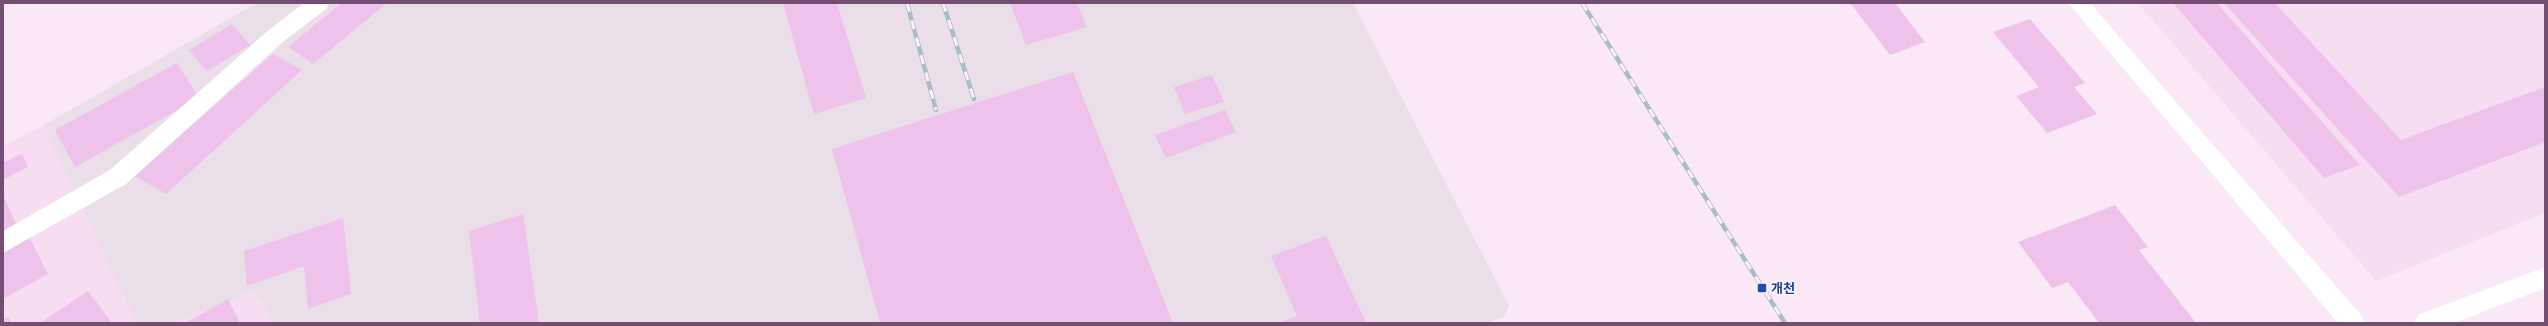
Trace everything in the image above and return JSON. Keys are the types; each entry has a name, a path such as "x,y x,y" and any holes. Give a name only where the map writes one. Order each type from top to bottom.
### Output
{"main road":[{"path":"3,243 118,177 277,35 319,3"},
{"path":"2078,3 2354,323"},
{"path":"2426,323 2545,277"}],"shaded area":[{"path":"257,3 1353,3 1509,306 1504,317 1487,323 275,323 254,291 174,323 136,323 44,125"},
{"path":"2138,3 2545,3 2545,213 2376,281"},
{"path":"44,125 136,323 3,323 3,146"},
{"path":"254,291 275,323 174,323"}],"building":[{"path":"342,3 387,3 313,64 288,47"},
{"path":"783,3 837,3 866,98 814,114"},
{"path":"1010,3 1077,3 1087,27 1026,45"},
{"path":"1850,3 1895,3 1925,42 1890,55"},
{"path":"2173,3 2217,3 2360,165 2324,178"},
{"path":"2224,3 2275,3 2401,140 2545,87 2545,142 2399,197"},
{"path":"2030,19 2085,83 2074,87 2097,114 2047,133 2016,96 2039,87 1993,32"},
{"path":"232,24 250,45 207,71 189,50"},
{"path":"273,54 302,70 166,194 135,176"},
{"path":"177,63 199,98 75,167 55,130"},
{"path":"1073,72 1173,323 880,323 832,149"},
{"path":"1212,75 1224,102 1185,114 1174,87"},
{"path":"1225,110 1236,132 1166,158 1155,135"},
{"path":"22,153 28,167 3,180 3,163"},
{"path":"3,195 17,226 3,234"},
{"path":"2115,205 2148,247 2139,250 2196,323 2099,323 2068,282 2052,288 2018,242"},
{"path":"523,214 539,323 480,323 469,231"},
{"path":"343,218 351,294 308,309 304,266 247,286 244,251"},
{"path":"28,235 48,274 3,299 3,249"},
{"path":"1326,236 1366,323 1278,323 1297,316 1271,256"},
{"path":"88,291 112,323 40,323"},
{"path":"228,299 240,323 185,323"},
{"path":"9,317 11,323 3,323 3,320"}],"railway":[{"path":"907,3 936,110"},
{"path":"943,3 974,99"},
{"path":"1582,3 1785,323"}],"place":[{"name":"개천","path":"1762,288"}]}
